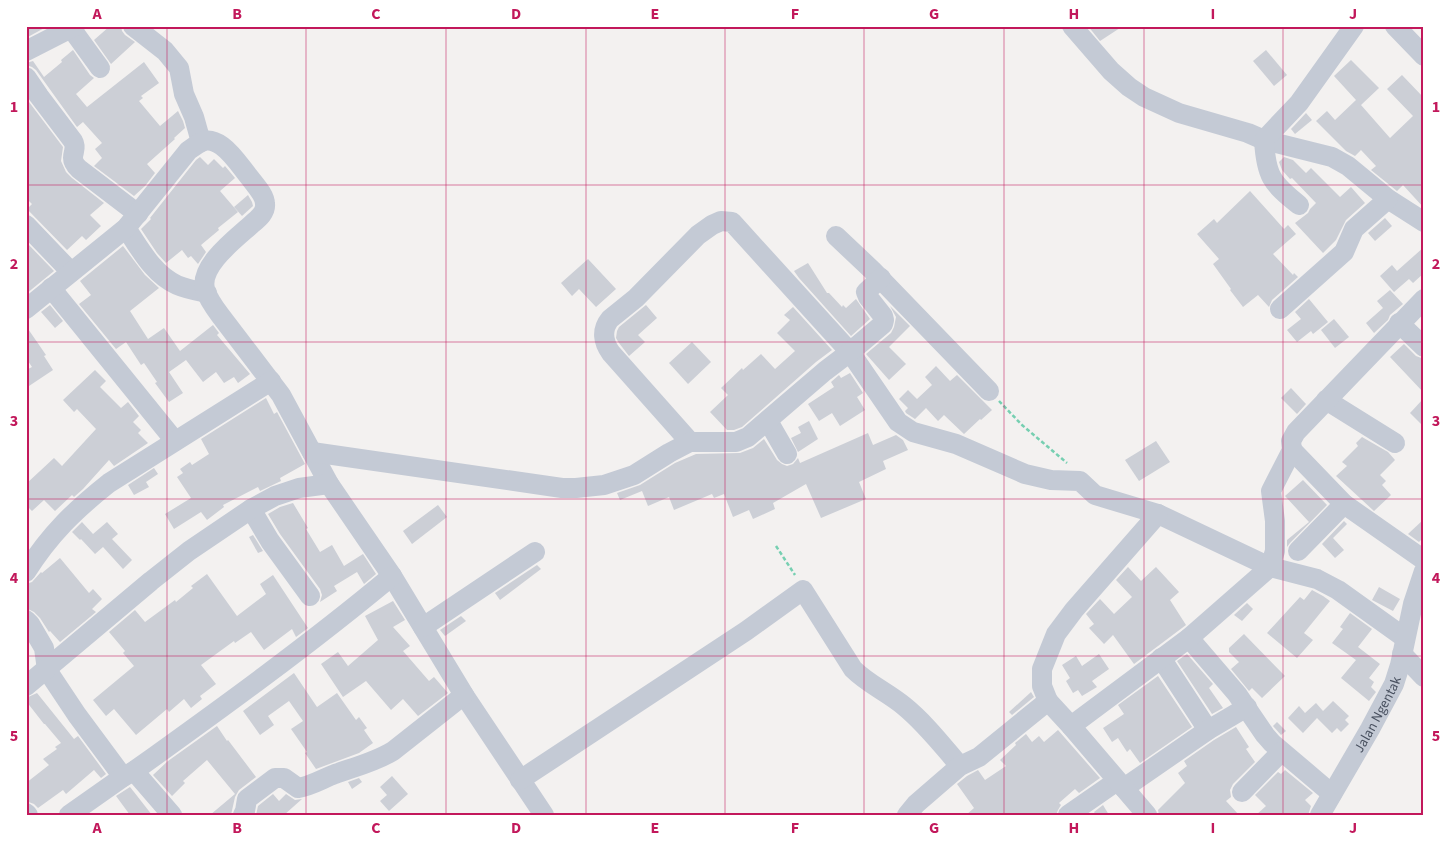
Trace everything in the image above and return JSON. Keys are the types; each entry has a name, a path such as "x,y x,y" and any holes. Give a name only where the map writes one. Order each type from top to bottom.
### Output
{"street":[{"path":"133,26 165,51 179,68 184,94 194,117 201,142"},
{"path":"1072,26 1111,71 1144,97 1180,113 1248,133 1264,140 1340,160 1388,199 1422,218"},
{"path":"1299,205 1286,194 1270,174 1265,161 1264,140 1299,103 1354,26"},
{"path":"1395,26 1424,56"},
{"path":"26,51 73,27 100,68"},
{"path":"26,77 73,141 75,149 73,158 79,170 132,221 145,257 156,270 177,285 207,293"},
{"path":"26,308 132,221 188,151 207,140 226,149 261,193 265,206 261,215 222,252 208,269 204,283 212,304 271,381 288,408 328,482 392,576 464,695 544,815"},
{"path":"1280,308 1344,252 1354,229 1388,199"},
{"path":"690,442 607,347 604,330 610,319 636,298 698,235 721,221 732,222 850,352 898,422 913,432 956,444 1037,478 1086,487 1317,578 1338,590 1404,646 1424,677"},
{"path":"26,225 71,272"},
{"path":"836,236 881,278 989,391"},
{"path":"314,457 562,488 604,485 634,475 690,442 736,442 748,437 881,326 884,322 883,316 866,292 881,278"},
{"path":"51,288 175,441"},
{"path":"1071,726 1189,638 1272,560 1275,520 1271,491 1292,450 1291,441 1296,432 1424,299"},
{"path":"1399,323 1424,347"},
{"path":"26,572 50,538 67,519 109,483 271,381"},
{"path":"1326,400 1395,443"},
{"path":"768,421 787,454"},
{"path":"1292,450 1344,504 1423,568"},
{"path":"26,686 188,550 251,509 275,496 290,490 328,482"},
{"path":"1298,551 1344,504"},
{"path":"251,509 270,541 310,596"},
{"path":"1147,815 1048,701 1042,686 1042,669 1056,634 1074,610 1158,514"},
{"path":"423,627 535,552"},
{"name":"Jalan Ngentak","path":"1320,815 1390,692 1397,675 1423,568"},
{"path":"69,815 246,691 333,625 392,576"},
{"path":"520,780 803,590 853,669 861,677 916,716 960,766"},
{"path":"26,620 44,648 47,670 77,716 128,774 172,815"},
{"path":"1189,638 1224,678 1265,734 1281,752 1332,794"},
{"path":"1161,658 1208,730"},
{"path":"243,815 247,799 276,778 284,778 298,788 304,787 381,758 393,751 464,695"},
{"path":"907,815 916,804 960,766 979,756 1048,701"},
{"path":"1068,815 1246,708"},
{"path":"1242,792 1281,752"}],"path":[{"path":"989,391 1022,425 1064,460 1086,487"},
{"path":"776,546 803,590"}],"building":[{"path":"26,26 48,26 26,38"},
{"path":"110,26 121,26 125,35 135,42 111,64 94,40"},
{"path":"1088,26 1123,26 1100,41"},
{"path":"73,50 94,78 76,94 87,107 144,62 159,83 141,96 143,98 139,101 160,126 178,111 183,121 185,128 147,164 155,173 134,196 94,166 102,158 95,149 102,143 83,122 77,127 36,70 26,65 26,63 33,61 44,77"},
{"path":"1266,50 1287,75 1274,86 1253,61"},
{"path":"1351,60 1379,88 1361,105 1390,138 1413,116 1387,89 1402,75 1424,98 1424,208 1403,185 1397,191 1371,170 1376,166 1361,150 1355,156 1346,151 1316,121 1327,111 1335,120 1356,100 1334,76"},
{"path":"26,98 63,147 61,161 66,172 104,203 90,215 101,226 86,240 82,236 67,250 27,209 32,204 26,198"},
{"path":"1306,113 1312,120 1295,134 1291,129"},
{"path":"200,157 208,165 214,159 223,168 225,166 235,178 220,191 238,212 201,245 206,252 198,264 191,256 188,258 182,250 166,263 141,229"},
{"path":"1284,157 1293,160 1306,173 1311,168 1340,197 1351,187 1365,203 1346,220 1336,240 1323,253 1295,223 1308,213 1316,203 1282,170 1279,162"},
{"path":"1250,191 1284,229 1288,225 1296,234 1273,254 1293,275 1294,273 1298,277 1272,300 1269,307 1258,295 1243,307 1213,264 1219,259 1197,234 1214,219 1217,223"},
{"path":"248,195 253,206 242,216 234,207"},
{"path":"1385,218 1392,226 1375,241 1368,233"},
{"path":"26,242 54,271 26,294"},
{"path":"123,246 145,275 159,288 130,311 148,339 164,328 180,351 213,325 219,333 217,335 250,374 238,383 234,377 224,383 216,372 203,382 186,360 169,372 183,393 169,402 155,383 157,382 144,363 141,365 126,342 116,349 79,304 91,295 80,281"},
{"path":"1424,247 1424,273 1413,283 1409,279 1394,292 1380,276 1392,265 1397,271"},
{"path":"588,259 616,289 596,307 579,289 572,296 561,283"},
{"path":"808,263 827,293 842,307 843,305 846,308 856,299 870,319 851,336 794,271"},
{"path":"1390,290 1403,304 1374,333 1366,323 1383,308 1377,301"},
{"path":"1309,299 1328,322 1313,334 1311,331 1297,342 1287,330 1301,319 1295,312"},
{"path":"50,305 63,321 55,328 41,312"},
{"path":"646,305 657,318 638,335 645,342 629,356 616,338 617,331 619,327"},
{"path":"890,306 910,326 889,347 906,364 889,380 866,354 891,333 894,327 896,317"},
{"path":"793,307 832,350 742,427 727,430 710,412 728,395 721,388 742,368 743,370 761,354 775,369 795,351 777,333 790,320 784,315"},
{"path":"1334,319 1349,337 1335,348 1321,330"},
{"path":"26,326 46,355 44,356 53,370 26,388 26,370 32,367 26,358"},
{"path":"692,342 711,362 688,384 669,363"},
{"path":"1404,344 1416,356 1424,359 1424,393 1390,357"},
{"path":"936,366 950,381 957,375 992,410 964,434 944,415 938,421 926,408 915,419 906,413 905,411 908,408 899,399 908,390 917,399 932,385 925,377"},
{"path":"95,370 106,381 100,387 121,408 128,402 139,416 133,422 141,430 138,433 148,443 114,466 109,460 83,489 74,497 72,495 55,511 44,500 32,511 26,505 26,484 54,458 62,466 96,429 77,409 74,412 63,400"},
{"path":"850,373 863,393 857,397 865,410 840,426 832,413 819,421 808,404 834,387 831,382 839,375 841,378"},
{"path":"1291,388 1306,404 1297,414 1281,398"},
{"path":"266,398 274,414 277,412 305,464 280,478 281,481 260,491 258,487 223,505 224,507 207,520 201,512 174,529 165,514 191,498 177,477 183,473 180,469 190,462 192,465 209,454 201,439"},
{"path":"1424,398 1424,427 1410,413"},
{"path":"809,421 818,439 798,452 791,438 801,433 798,427"},
{"path":"868,433 873,445 896,435 903,440 908,450 883,461 886,469 859,482 866,499 821,518 806,484 773,503 775,509 753,519 749,510 733,517 724,494 714,498 712,494 674,510 669,497 648,506 642,491 620,500 617,493 640,485 675,463 696,454 740,453 753,448 764,439 777,460 787,466 793,464 798,458 800,463"},
{"path":"1362,437 1388,452 1395,460 1380,475 1386,481 1382,485 1391,495 1374,511 1336,476 1347,466 1342,462 1358,446 1356,443"},
{"path":"1156,441 1170,462 1139,481 1125,460"},
{"path":"154,468 158,474 146,482 149,487 134,495 128,485"},
{"path":"1303,480 1327,505 1287,547 1287,540 1309,522 1285,496"},
{"path":"293,503 320,552 332,545 344,566 363,554 376,574 364,584 357,572 334,586 337,591 320,602 322,595 320,589 280,534 268,514 280,507"},
{"path":"438,505 447,517 412,544 403,531"},
{"path":"1424,519 1424,537 1419,542 1408,534"},
{"path":"1344,521 1347,524 1333,538 1344,550 1335,558 1322,544"},
{"path":"82,522 93,534 107,522 118,534 112,539 132,560 123,569 103,547 95,554 72,532"},
{"path":"253,535 263,551 258,553 249,537"},
{"path":"60,558 89,593 93,589 102,599 92,609 96,612 60,642 49,632 34,612 26,608 26,584 32,582 41,572"},
{"path":"537,565 541,569 500,600 495,593"},
{"path":"1128,567 1141,581 1156,567 1179,592 1170,600 1186,625 1134,664 1113,635 1104,644 1089,628 1094,624 1086,614 1100,599 1114,614 1132,597 1116,580"},
{"path":"207,574 237,616 266,594 260,584 273,575 308,628 296,637 292,629 264,650 251,632 235,643 234,641 201,665 216,684 200,696 202,699 191,708 184,699 169,712 167,709 136,735 114,709 106,716 93,700 134,666 123,653 125,651 109,632 135,610 145,622 175,600 176,602 193,588 191,586"},
{"path":"1379,587 1400,599 1393,611 1372,600"},
{"path":"1312,590 1330,601 1304,633 1313,640 1297,658 1267,633 1300,597 1304,600"},
{"path":"393,601 405,620 393,627 410,646 403,651 429,681 434,677 448,693 418,716 403,699 391,710 366,681 343,697 321,664 338,652 348,666 378,640 365,616"},
{"path":"1247,603 1253,609 1242,621 1234,615"},
{"path":"1350,613 1372,629 1358,647 1380,664 1369,678 1374,682 1371,687 1376,692 1369,701 1341,678 1356,660 1332,643 1343,629 1340,627"},
{"path":"461,616 466,621 445,636 440,630"},
{"path":"1244,634 1285,676 1262,698 1252,688 1249,691 1231,669 1239,662 1229,652 1229,648"},
{"path":"1099,654 1109,669 1092,681 1097,687 1082,696 1078,690 1073,693 1066,681 1070,678 1062,665 1076,656 1082,666"},
{"path":"1187,654 1213,684 1209,688 1223,708 1212,714 1177,661"},
{"path":"294,673 317,707 337,693 356,720 359,717 367,728 364,730 373,743 359,753 316,769 291,729 303,721 289,701 268,716 274,725 260,735 243,711"},
{"path":"1158,676 1192,727 1140,763 1130,749 1127,752 1118,738 1112,742 1103,728 1124,714 1118,705"},
{"path":"1031,692 1034,697 1012,715 1009,712"},
{"path":"37,693 74,739 78,736 106,774 101,778 94,770 66,794 63,790 38,808 26,801 26,783 49,765 43,759 57,749 55,747 61,743 26,701 26,698"},
{"path":"1333,701 1349,716 1345,720 1349,724 1341,732 1337,728 1332,733 1317,718 1303,733 1288,718 1299,706 1305,713 1316,703 1323,711"},
{"path":"1277,722 1286,731 1281,735 1273,726"},
{"path":"217,726 256,777 239,790 235,797 231,815 210,815 235,794 207,760 183,781 185,783 172,796 153,775 168,761"},
{"path":"1236,727 1249,747 1246,749 1255,762 1233,784 1230,790 1231,797 1226,801 1239,815 1159,815 1158,810 1185,783 1178,773 1187,766 1184,761"},
{"path":"1058,730 1100,778 1079,793 1075,789 1059,803 1061,805 1056,815 966,815 974,808 957,784 978,770 985,780 1006,766 1000,760 1026,734 1032,742 1039,736 1044,742"},
{"path":"1285,770 1313,793 1305,800 1311,806 1308,815 1256,815 1266,806 1255,795 1278,772 1281,774"},
{"path":"392,776 408,794 389,811 380,801 387,795 380,787"},
{"path":"359,778 362,782 352,789 348,782"},
{"path":"130,787 152,815 130,815 116,796"},
{"path":"273,794 279,801 286,794 295,800 302,799 284,815 256,815 258,806"},
{"path":"1103,805 1109,815 1096,815 1094,812"}]}
